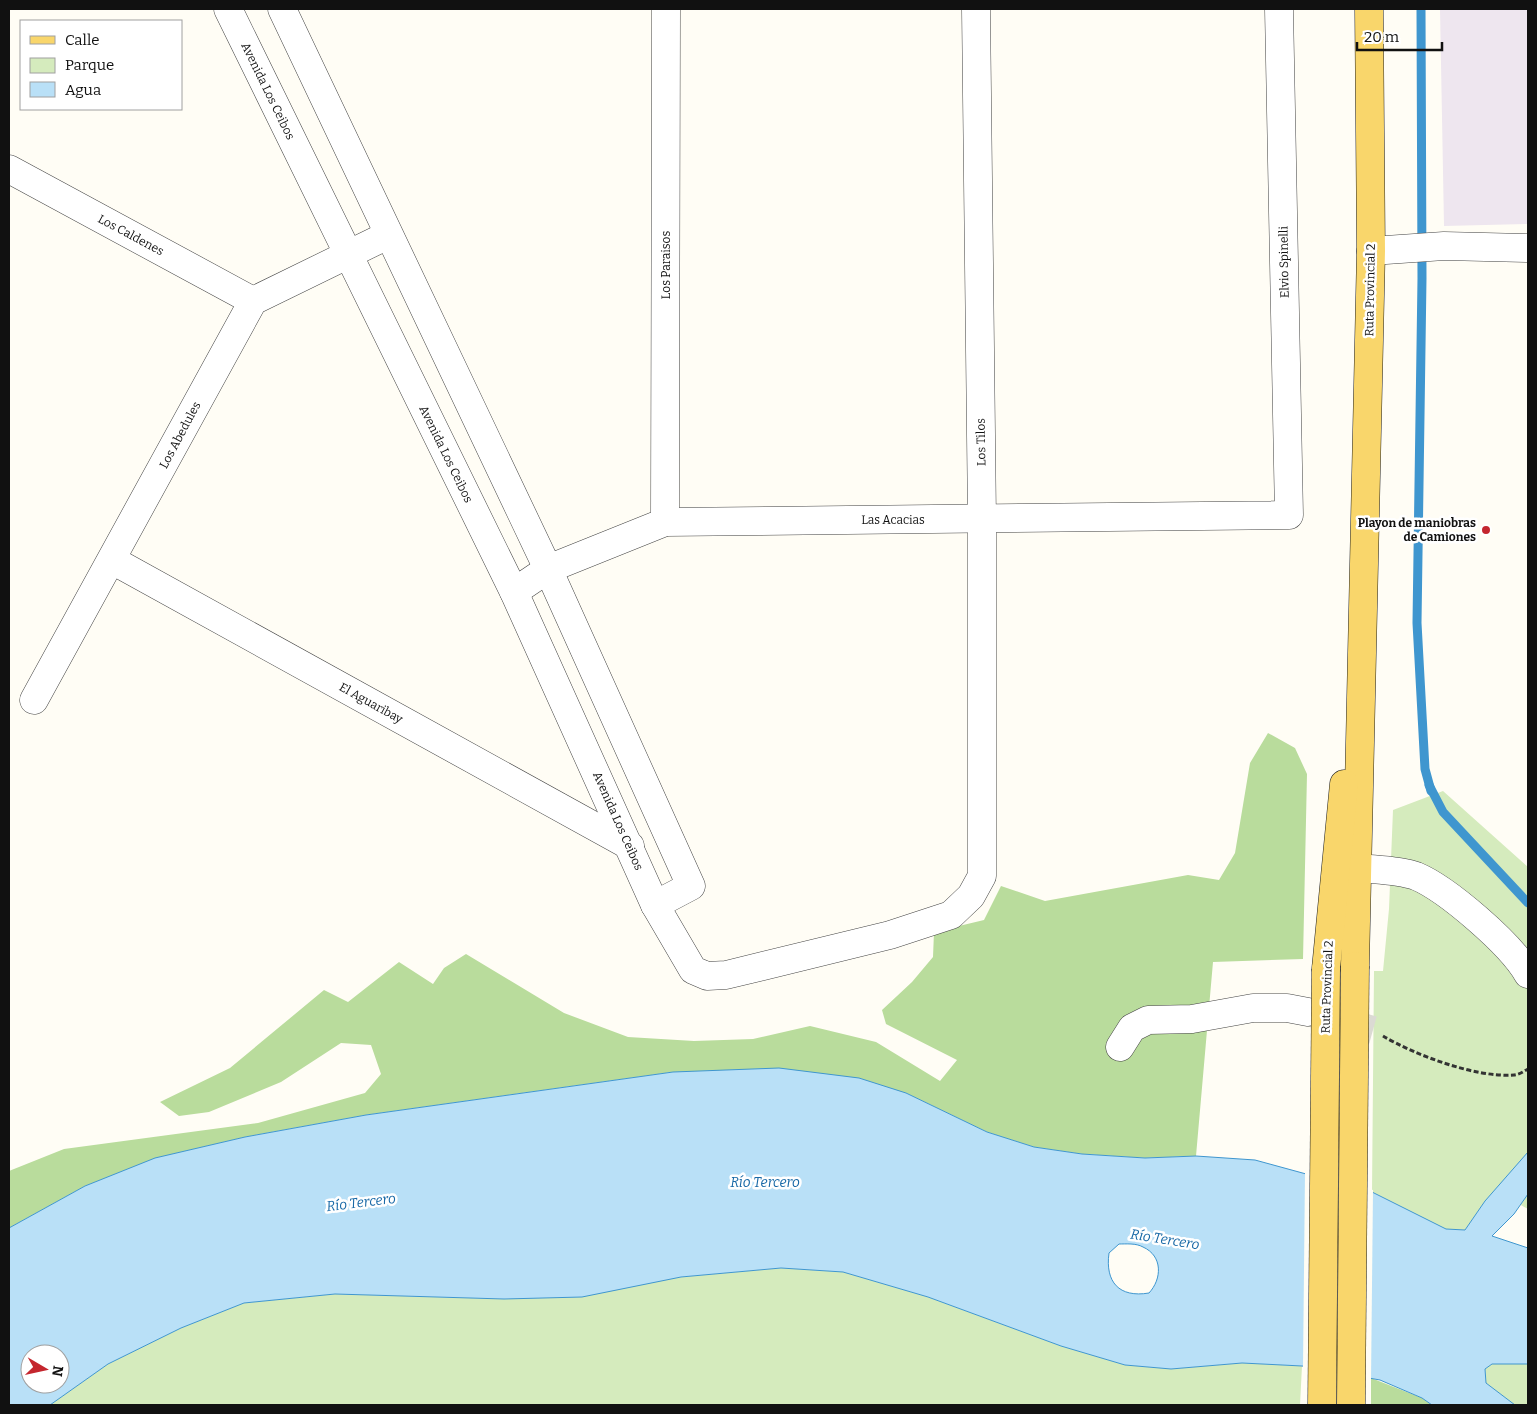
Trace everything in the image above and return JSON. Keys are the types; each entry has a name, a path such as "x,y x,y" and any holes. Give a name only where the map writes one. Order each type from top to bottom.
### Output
{"main road":[{"name":"Ruta Provincial 2","path":"1351,1405 1356,966 1371,251 1370,9"},
{"name":"Ruta Provincial 2","path":"1322,1405 1326,969 1365,571"}],"street":[{"path":"282,9 548,569 692,886 655,905"},
{"name":"Los Paraisos","path":"665,522 666,9"},
{"name":"Los Tilos","path":"976,9 982,520 982,876"},
{"name":"Elvio Spinelli","path":"1279,9 1289,514"},
{"name":"Avenida Los Ceibos","path":"230,10 514,592 655,905 693,970 707,976 726,975 890,936 951,915 971,896 982,876"},
{"name":"Los Caldenes","path":"9,169 253,300"},
{"path":"253,300 349,256 388,235"},
{"path":"1371,251 1444,246 1528,248"},
{"name":"Los Abedules","path":"34,700 253,300"},
{"name":"Las Acacias","path":"514,592 548,569 665,522 982,520 1289,514"},
{"name":"El Aguaribay","path":"112,560 630,846"},
{"path":"1358,868 1392,871 1415,876 1441,890 1484,924 1528,974"},
{"path":"1120,1047 1132,1028 1148,1020 1192,1018 1253,1008 1287,1008 1308,1012"}],"path":[{"path":"1380,1034 1450,1066 1489,1073 1516,1075 1528,1069"}],"shaded area":[{"path":"1440,9 1528,9 1528,224 1444,226"}],"green space":[{"path":"1268,733 1295,748 1307,774 1303,959 1213,962 1196,1156 1145,1158 1082,1154 1034,1147 987,1132 906,1093 673,1072 366,1115 245,1137 156,1158 85,1186 9,1228 9,1171 64,1149 258,1123 365,1093 381,1074 371,1045 341,1043 281,1082 209,1112 179,1116 160,1102 230,1068 324,990 348,1002 399,962 433,984 444,968 466,954 564,1013 628,1037 694,1041 753,1039 810,1026 876,1042 940,1081 957,1060 886,1024 882,1010 912,982 933,957 934,932 984,920 1001,886 1045,901 1188,875 1219,880 1235,853 1250,763"},
{"path":"1443,791 1528,867 1528,1209 1519,1204 1485,1201 1465,1230 1445,1229 1372,1192 1374,971 1383,971 1389,909 1393,810"},
{"path":"781,1268 843,1272 928,1297 1061,1346 1125,1365 1171,1369 1242,1363 1302,1366 1300,1405 50,1405 66,1394 70,1394 70,1391 108,1364 181,1328 244,1303 335,1294 504,1299 681,1277"},
{"path":"1492,1364 1528,1364 1528,1405 1515,1405 1486,1383 1485,1369"},
{"path":"1371,1378 1422,1398 1432,1405 1371,1405"}],"water":[{"name":"Río Tercero","path":"779,1068 859,1078 906,1093 987,1132 1034,1147 1082,1154 1145,1158 1196,1156 1255,1160 1372,1192 1446,1229 1465,1230 1485,1201 1528,1152 1528,1194 1514,1214 1492,1236 1528,1248 1528,1364 1492,1364 1485,1369 1486,1383 1515,1405 1432,1405 1422,1398 1380,1380 1302,1366 1242,1363 1171,1369 1125,1365 1061,1346 928,1297 843,1272 781,1268 681,1277 582,1297 504,1299 335,1294 244,1303 181,1328 108,1364 70,1391 70,1344 20,1344 20,1394 66,1394 50,1405 9,1405 9,1228 85,1186 155,1158 245,1137 366,1115 673,1072","holes":["1119,1244 1131,1244 1150,1251 1157,1262 1158,1275 1149,1293 1139,1294 1122,1290 1116,1286 1109,1272 1109,1253"]}],"pier":[{"path":"1305,1172 1373,1190 1371,1380 1303,1369"}],"waterway":[{"path":"1421,9 1422,278 1417,623 1425,769 1431,791"},
{"path":"1429,785 1443,812 1528,903"}],"tunnel":[{"path":"1308,1012 1373,1030"}],"place":[{"name":"Playon de maniobras de Camiones","path":"1486,530"}]}
